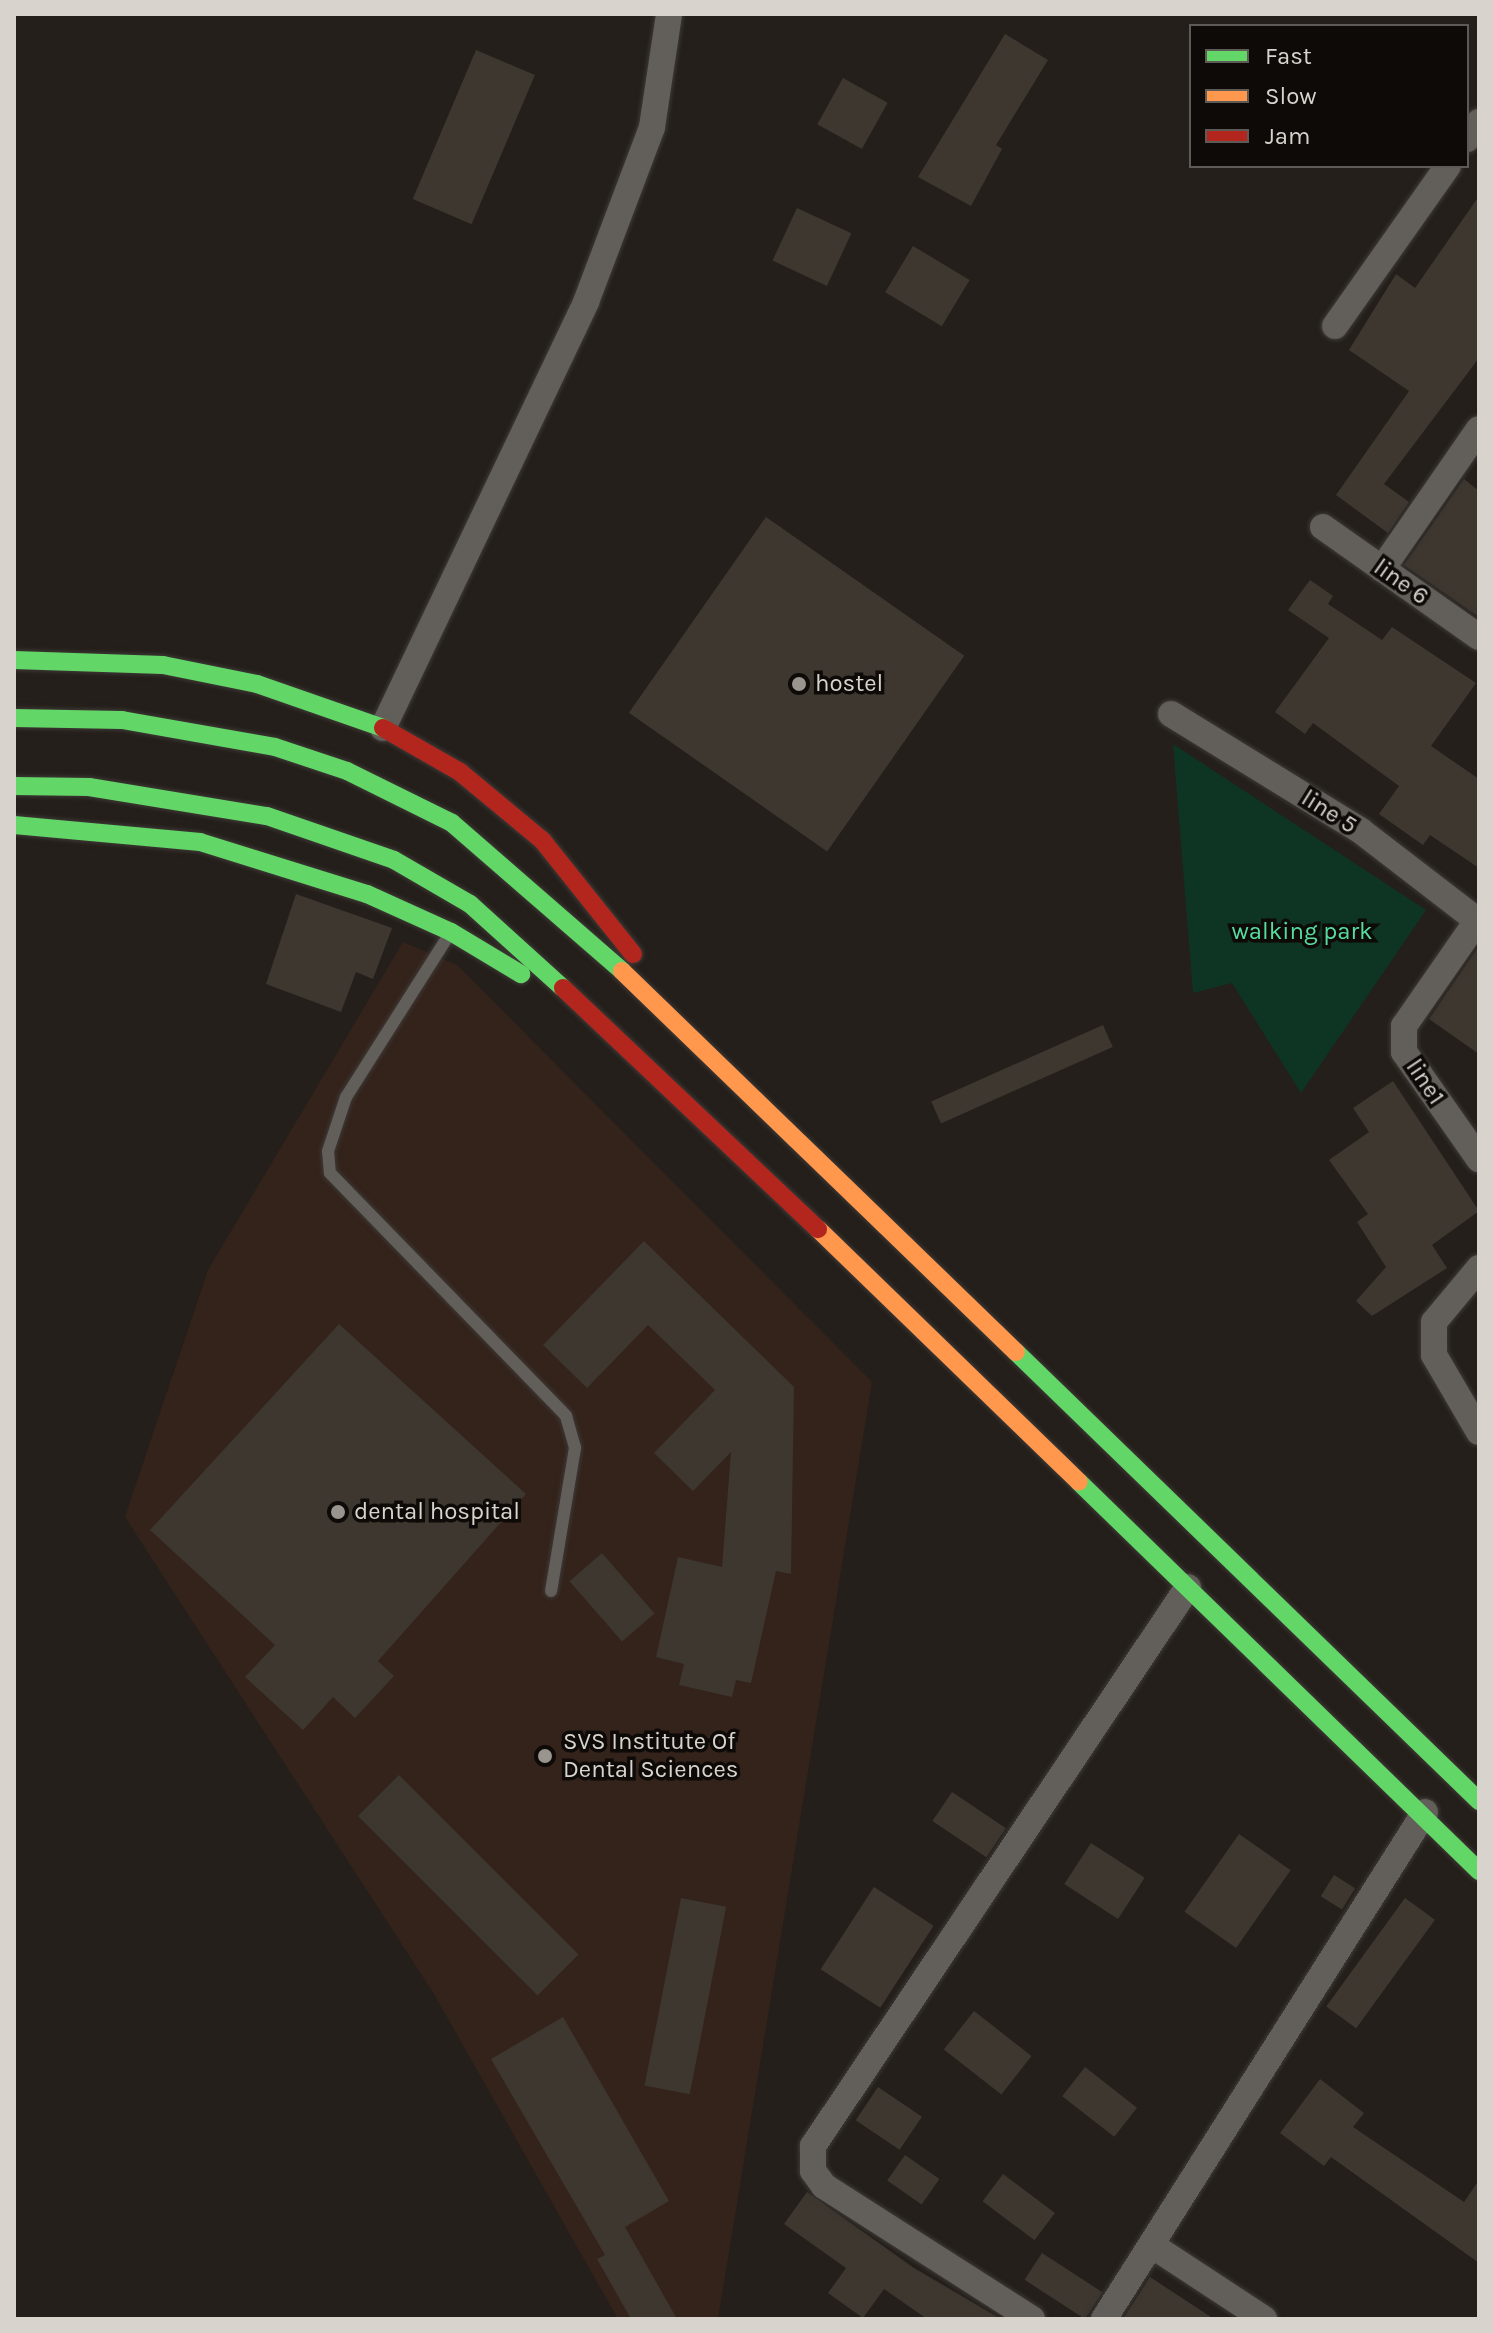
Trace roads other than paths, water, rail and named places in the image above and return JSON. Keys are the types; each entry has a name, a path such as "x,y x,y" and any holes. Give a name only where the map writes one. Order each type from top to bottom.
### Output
{"main road":[{"path":"14,660 163,665 257,684 383,728 460,772 542,840 623,938 675,1022"},
{"path":"14,718 122,720 275,747 416,801 535,889 675,1022 928,1274 1479,1801"},
{"path":"14,786 186,799 267,816 394,860 470,904 642,1058 1425,1812 1479,1871"},
{"path":"14,825 200,842 352,889 451,932 642,1058"}],"street":[{"path":"383,728 586,302 652,127 669,14"},
{"path":"1335,326 1447,168"},
{"path":"1382,569 1479,429"},
{"name":"line 6","path":"1323,527 1479,637"},
{"name":"line 5","path":"1171,714 1361,831 1478,921"},
{"name":"line1","path":"1478,921 1404,1026 1404,1052 1479,1159"},
{"path":"1479,1268 1434,1322 1434,1355 1479,1432"},
{"path":"1032,2319 824,2186 813,2171 813,2146 1188,1587"},
{"path":"1104,2319 1425,1812"},
{"path":"1153,2246 1264,2319"}],"lane":[{"path":"451,932 346,1097 328,1151 330,1173 566,1416 575,1448 551,1591"}],"place":[{"name":"hostel","path":"799,684"},
{"name":"dental hospital","path":"338,1512"},
{"name":"SVS Institute Of Dental Sciences","path":"545,1756"}],"park label":[{"name":"walking park","path":"1302,932"}]}
